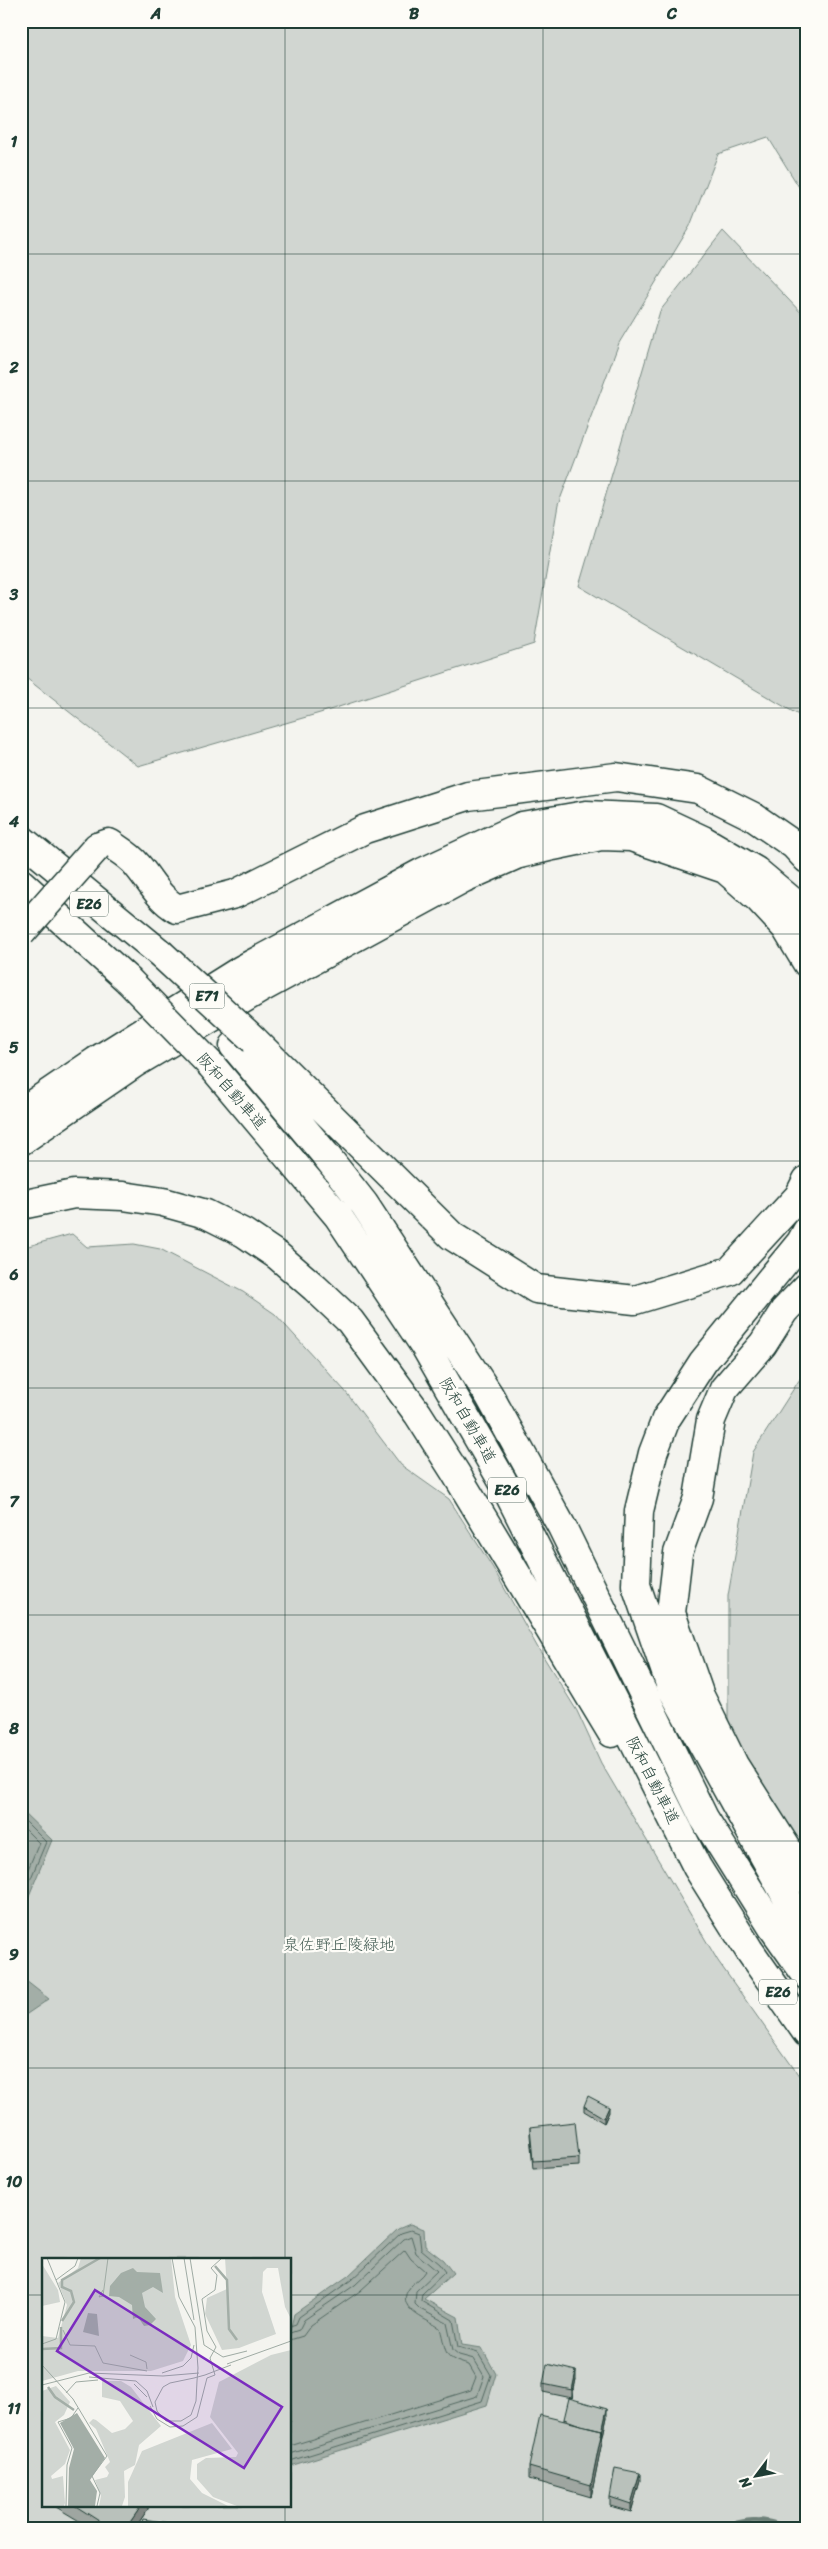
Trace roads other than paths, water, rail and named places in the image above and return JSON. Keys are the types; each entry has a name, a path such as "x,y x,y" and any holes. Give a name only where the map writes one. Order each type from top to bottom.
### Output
{"main road":[{"path":"21,932 97,847 110,843 137,865 169,905 177,910 235,894 365,829 468,796 616,777 698,789 752,816 794,845 807,859"},
{"path":"21,1112 96,1061 241,970 423,872 522,826 586,815 656,818 703,840 756,871 800,908 807,920"},
{"path":"21,1141 134,1063 260,989 464,878 516,855 553,846 601,836 631,837 725,869 759,899 786,928 807,963"},
{"path":"21,839 157,957"},
{"name":"阪和自動車道","path":"21,849 157,957 244,1043 313,1139 364,1204 489,1395 562,1527 704,1818 772,1928 807,1976"},
{"name":"阪和自動車道","path":"21,883 128,980 211,1064 338,1216 426,1348 502,1480 697,1867 749,1950 807,2034"},
{"path":"244,1043 452,1236 536,1289 635,1300 730,1271 799,1196 807,1180"},
{"path":"21,1205 74,1194 123,1196 163,1202 206,1214 244,1233 278,1256 350,1321 413,1407 455,1472 592,1702 697,1867"},
{"path":"807,1231 750,1306 703,1362 666,1419 653,1452 639,1511 636,1585 671,1687 807,1934"},
{"path":"807,1287 784,1311 763,1344 724,1389 711,1420 698,1498 678,1553 670,1613 700,1696 734,1765 807,1880"}],"water":[{"path":"21,1810 52,1840 21,1915"},
{"path":"21,1977 49,1999 21,2018"},
{"path":"410,2224 424,2229 425,2246 443,2260 453,2273 424,2299 458,2317 462,2345 482,2348 496,2374 487,2405 291,2466 291,2327 294,2314 348,2276 398,2229"}],"waterway":[{"path":"718,2528 752,2521 768,2522 786,2528"}],"park label":[{"name":"泉佐野丘陵緑地","path":"339,1944"}]}
